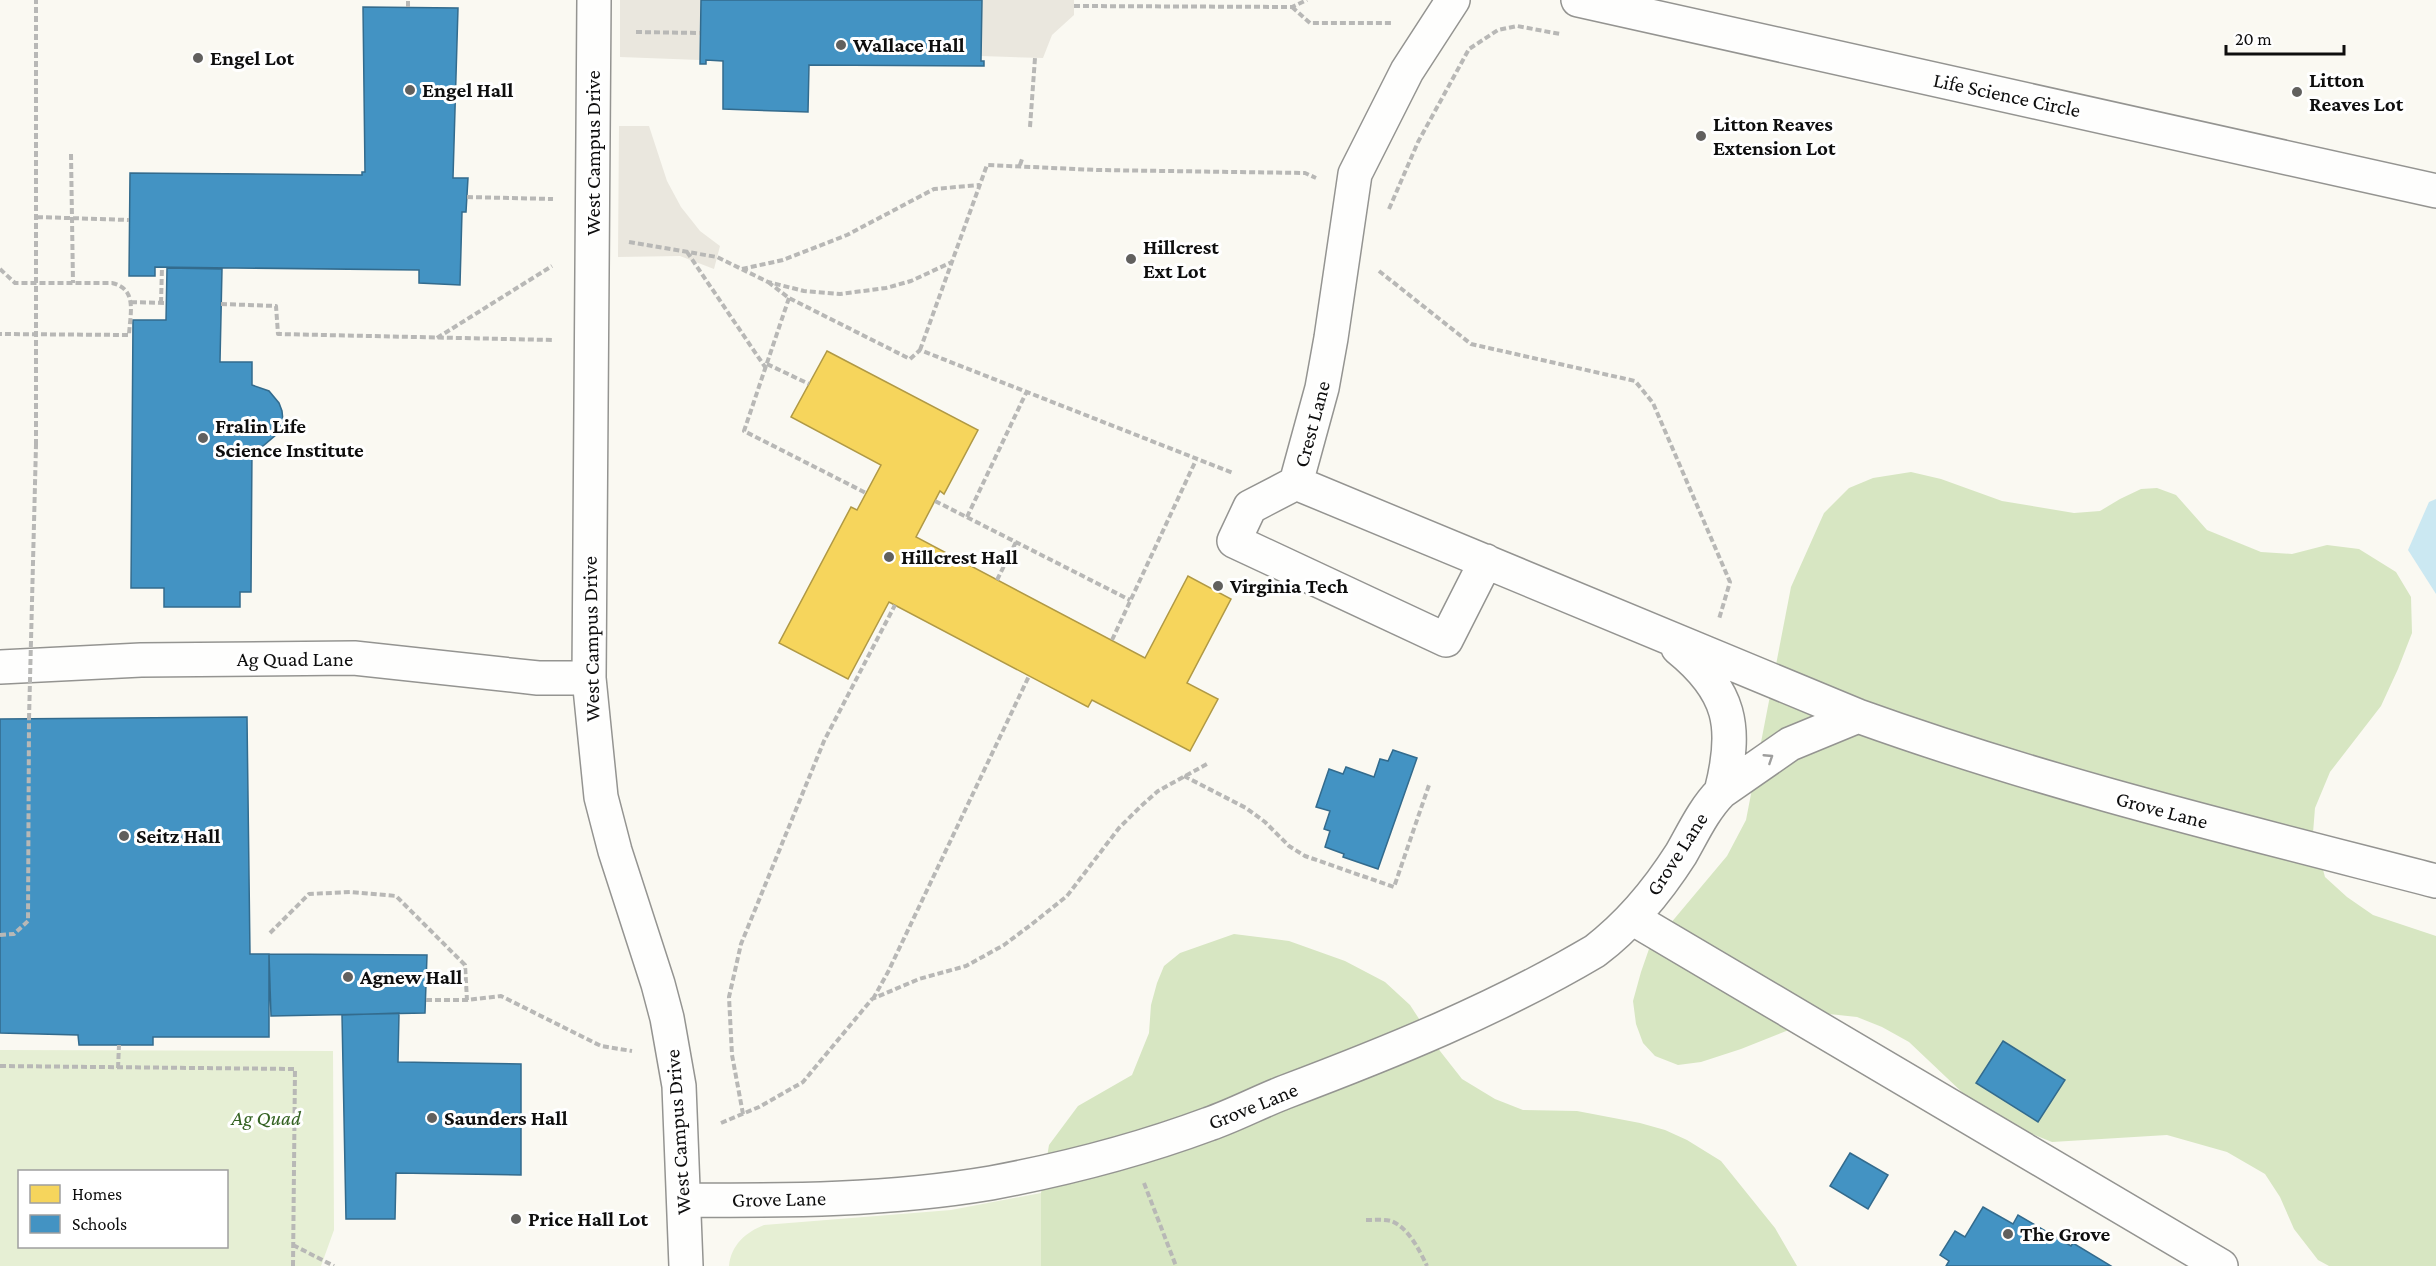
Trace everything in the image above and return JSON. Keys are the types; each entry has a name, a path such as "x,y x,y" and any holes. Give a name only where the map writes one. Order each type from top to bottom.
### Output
{"street":[{"name":"West Campus Drive","path":"594,0 589,678 600,797 667,1018 679,1086 686,1266"},
{"name":"Crest Lane","path":"1453,0 1407,71 1355,174 1328,358 1296,483 1660,634"},
{"name":"Life Science Circle","path":"1578,0 1665,9 2436,191"},
{"path":"1296,483 1250,507 1234,541 1446,640 1486,561"},
{"name":"Grove Lane","path":"1660,634 1858,716 1943,746 2149,808 2436,881"},
{"name":"Grove Lane","path":"1660,634 1695,662 1722,696 1730,742 1729,764 1721,792"},
{"name":"Ag Quad Lane","path":"0,668 141,660 354,658 530,678 589,678"},
{"name":"Grove Lane","path":"685,1200 854,1198 989,1183 1051,1171 1132,1150 1211,1124 1474,1014 1595,951 1632,918 1679,857 1712,801 1721,792 1790,744 1858,716"},
{"path":"1632,918 2221,1266"}],"path":[{"path":"0,935 14,934 28,921 29,718 37,334 36,0"},
{"path":"408,0 408,7"},
{"path":"1074,6 1292,7 1307,0"},
{"path":"1292,7 1310,23 1385,25 1402,22"},
{"path":"1388,212 1418,142 1469,49 1498,30 1517,26 1568,35"},
{"path":"636,32 700,33"},
{"path":"1030,127 1035,58"},
{"path":"71,154 73,283"},
{"path":"1020,165 1022,159"},
{"path":"625,241 717,257 768,282 789,298 910,359 920,350 987,165 1097,170 1305,172 1320,182"},
{"path":"741,269 783,260 847,236 934,189 980,185"},
{"path":"467,197 553,199"},
{"path":"37,217 129,220"},
{"path":"687,252 766,366 809,384"},
{"path":"768,282 804,291 840,294 886,288 911,281 953,261"},
{"path":"436,338 552,266"},
{"path":"161,303 162,267"},
{"path":"1374,267 1471,344 1635,381 1646,392 1653,403 1730,582 1708,654"},
{"path":"0,269 15,283 121,285 128,291 131,302 129,335 0,334"},
{"path":"789,298 744,431 866,493"},
{"path":"131,302 167,303"},
{"path":"221,304 276,306 278,334 552,340"},
{"path":"920,350 1235,474"},
{"path":"967,517 1026,393"},
{"path":"1112,640 1196,460"},
{"path":"935,501 1130,600"},
{"path":"997,580 1016,542"},
{"path":"743,1114 732,1055 729,997 741,944 824,741 895,605"},
{"path":"721,1123 759,1107 802,1082 872,999 893,961 1029,676"},
{"path":"872,999 919,978 966,966 1004,945 1067,896 1119,828 1158,790 1207,764"},
{"path":"1183,776 1246,808 1305,856 1394,887 1429,785"},
{"path":"270,933 309,894 351,892 396,896 465,965 466,1000"},
{"path":"426,1000 466,1000 501,996 601,1046 632,1051"},
{"path":"118,1068 119,1045"},
{"path":"0,1066 295,1069 293,1266"},
{"path":"1132,1150 1176,1266"},
{"path":"1366,1220 1390,1221 1397,1226 1420,1250 1427,1266"},
{"path":"293,1245 334,1266"}],"green space":[{"path":"1911,472 1941,479 2002,501 2074,513 2100,511 2141,489 2157,488 2176,495 2207,530 2261,552 2292,554 2327,545 2359,549 2396,572 2411,597 2412,633 2381,706 2330,772 2315,808 2313,833 2325,877 2347,897 2373,915 2436,936 2436,1266 2329,1266 2318,1260 2294,1229 2280,1197 2265,1174 2227,1152 2167,1135 2052,1142 2005,1123 1965,1095 1909,1042 1882,1027 1857,1017 1829,1014 1741,1049 1701,1062 1678,1065 1655,1056 1643,1043 1636,1024 1633,1001 1649,949 1727,856 1746,820 1791,587 1824,513 1849,488 1873,478"},
{"path":"1234,934 1289,941 1345,961 1385,982 1410,1005 1440,1051 1462,1079 1495,1099 1523,1110 1577,1111 1640,1123 1665,1130 1687,1140 1721,1161 1775,1228 1797,1266 1041,1266 1041,1193 1049,1145 1078,1106 1132,1075 1149,1033 1151,1005 1164,966 1180,953"},
{"name":"Ag Quad","path":"0,1050 333,1051 334,1230 321,1266 0,1266"},
{"path":"1188,1151 1692,1266 729,1266 730,1258 740,1240 751,1231 764,1225 951,1210 1041,1193"}],"shaded area":[{"path":"620,0 701,0 700,60 620,57"},
{"path":"982,0 1074,0 1074,15 1052,35 1043,58 981,56"},
{"path":"619,126 649,126 667,181 681,207 700,231 720,246 714,269 680,256 618,257"}],"water":[{"path":"2436,499 2436,594 2408,550 2429,502"}],"building: Homes":[{"name":"Hillcrest Hall","path":"827,351 978,430 944,494 940,491 916,537 1145,658 1188,576 1231,599 1187,683 1218,699 1190,751 1092,700 1088,707 889,602 848,679 779,643 851,507 857,510 881,465 791,417"}],"building: Schools":[{"name":"Wallace Hall","path":"701,0 982,0 981,61 984,61 984,66 809,65 808,112 723,109 723,61 706,60 706,64 700,64"},
{"name":"Engel Hall","path":"363,7 458,8 453,178 468,178 466,212 462,212 460,285 419,283 419,270 155,267 155,276 129,276 130,173 362,175 362,172 365,172"},
{"name":"Fralin Life Science Institute","path":"167,268 222,269 220,362 252,362 252,385 269,391 279,403 282,411 283,421 277,434 263,446 252,448 251,592 240,592 240,607 164,607 164,588 131,588 133,320 166,320"},
{"name":"Seitz Hall","path":"247,717 250,954 269,954 269,1037 153,1037 153,1045 79,1045 78,1035 0,1033 0,719"},
{"path":"1393,750 1417,758 1378,869 1343,857 1344,854 1325,847 1330,831 1324,829 1330,811 1316,807 1329,769 1343,774 1346,767 1374,777 1380,759 1388,761"},
{"name":"Agnew Hall","path":"269,954 427,955 425,1013 271,1016"},
{"name":"Saunders Hall","path":"399,1013 398,1062 521,1064 521,1175 396,1173 395,1219 346,1219 342,1015"},
{"path":"2003,1041 2065,1080 2038,1122 1976,1083"},
{"path":"1850,1153 1888,1175 1868,1209 1830,1186"},
{"name":"The Grove","path":"1983,1207 2013,1224 2018,1215 2071,1246 2073,1243 2111,1266 1946,1266 1949,1261 1940,1255 1955,1231 1965,1237"}],"place":[{"name":"Wallace Hall","path":"841,45"},
{"name":"Engel Lot","path":"198,58"},
{"name":"Engel Hall","path":"410,90"},
{"name":"Litton Reaves Lot","path":"2297,92"},
{"name":"Litton Reaves Extension Lot","path":"1701,136"},
{"name":"Hillcrest Ext Lot","path":"1131,259"},
{"name":"Fralin Life Science Institute","path":"203,438"},
{"name":"Hillcrest Hall","path":"889,557"},
{"name":"Virginia Tech","path":"1218,586"},
{"name":"Seitz Hall","path":"124,836"},
{"name":"Agnew Hall","path":"348,977"},
{"name":"Saunders Hall","path":"432,1118"},
{"name":"Price Hall Lot","path":"516,1219"},
{"name":"The Grove","path":"2008,1234"}]}
